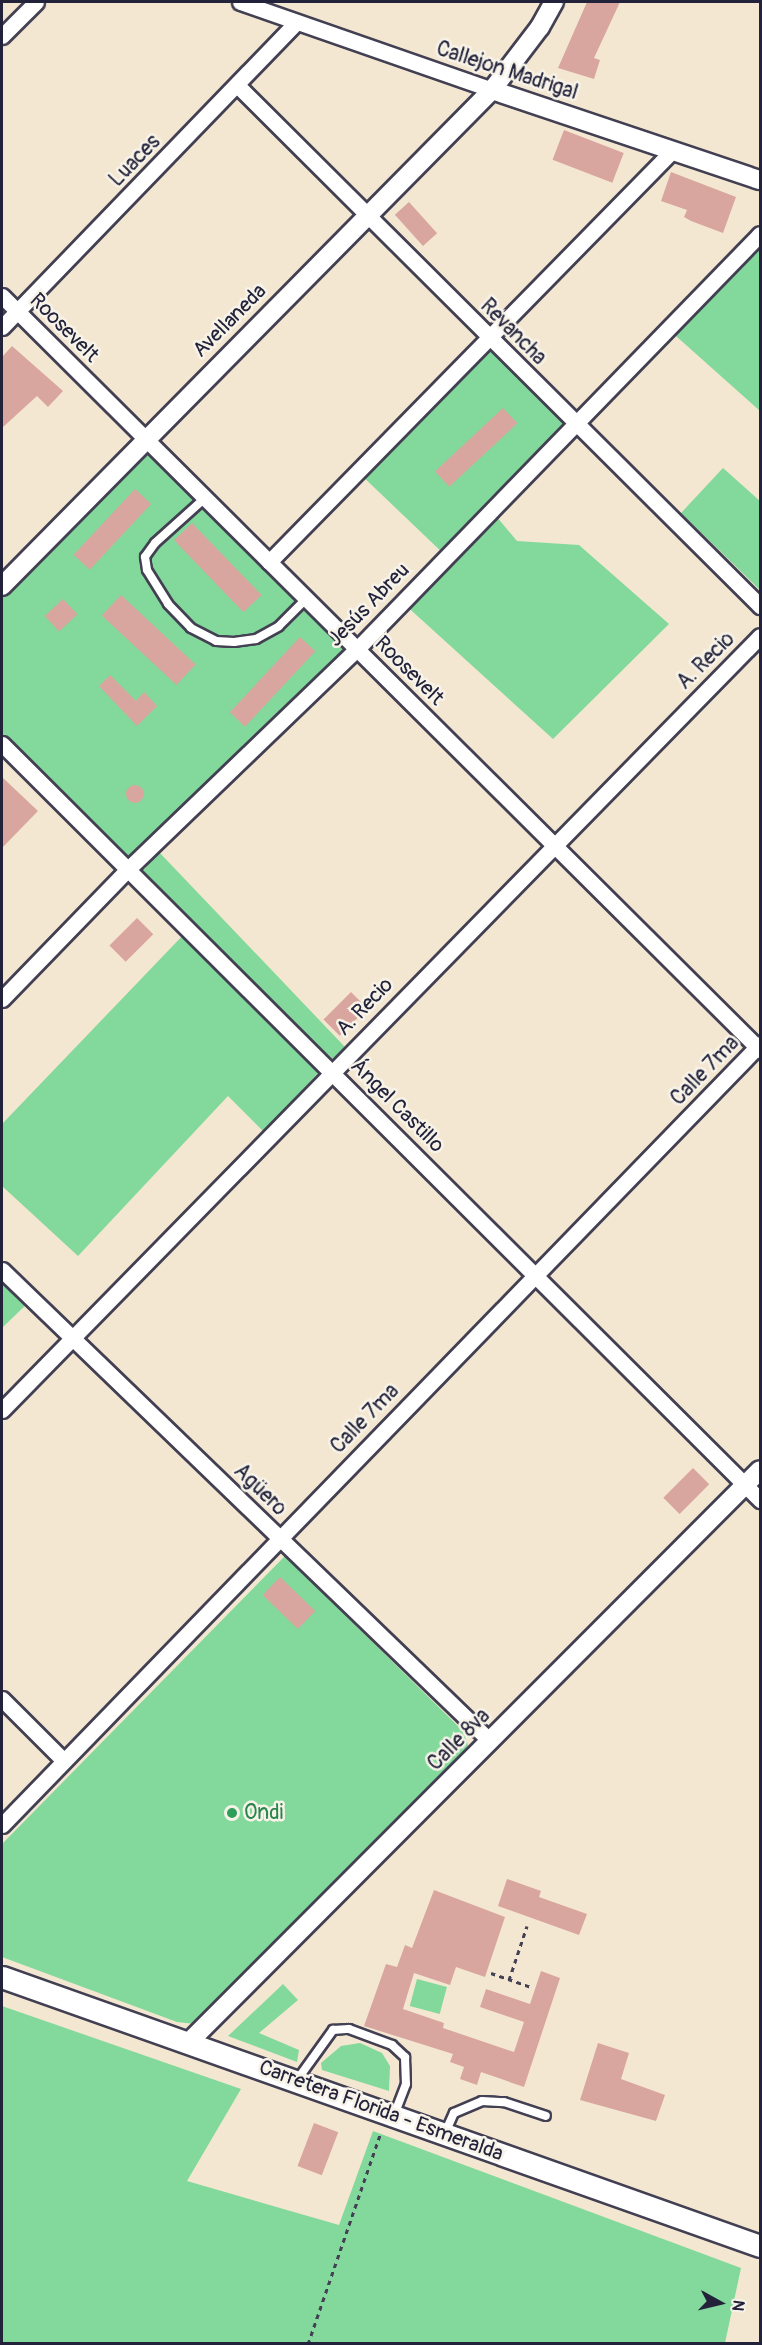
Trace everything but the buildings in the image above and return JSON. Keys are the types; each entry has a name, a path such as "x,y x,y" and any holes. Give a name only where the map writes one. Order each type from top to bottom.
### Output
{"main road":[{"name":"Carretera Florida - Esmeralda","path":"2,1977 760,2246"}],"street":[{"path":"2,36 36,2"},
{"name":"Callejon Madrigal","path":"240,2 760,180"},
{"name":"Avellaneda","path":"2,586 145,438 492,90 540,27 554,2"},
{"name":"Luaces","path":"2,327 238,86 296,23"},
{"name":"Revancha","path":"238,86 573,423 760,606"},
{"path":"269,562 673,150"},
{"name":"Jesús Abreu","path":"2,999 127,870 357,649 573,423 760,234"},
{"name":"Roosevelt","path":"2,296 759,1047"},
{"name":"A. Recio","path":"2,1410 553,844 760,636"},
{"name":"Ángel Castillo","path":"2,744 536,1274 760,1500"},
{"name":"Calle 7ma","path":"2,1825 759,1047"},
{"name":"Agüero","path":"2,1270 490,1742"},
{"name":"Calle 8va","path":"189,2042 760,1470"},
{"path":"2,1699 63,1760"}],"lane":[{"path":"205,498 155,543 145,557 147,570 168,604 191,628 216,641 234,642 256,639 279,626 306,599"},
{"path":"296,2081 333,2030 349,2029 392,2045 405,2057 406,2084 390,2116"},
{"path":"445,2134 454,2113 482,2101 504,2102 546,2116"}],"path":[{"path":"509,1980 526,1926"},
{"path":"491,1973 531,1987"},
{"path":"308,2343 390,2116"}],"green space":[{"path":"752,243 760,248 760,411 667,328"},
{"path":"490,338 573,423 491,510 517,541 579,545 669,624 553,739 402,602 446,556 358,472"},
{"path":"145,438 357,649 128,870 145,869 158,851 345,1047 333,1059 295,1026 285,1039 318,1073 264,1132 228,1096 78,1256 2,1186 2,1124 188,930 2,747 2,587"},
{"path":"723,468 760,501 760,590 681,513"},
{"path":"2,1270 32,1299 2,1328"},
{"path":"285,1556 463,1731 468,1745 449,1775 195,2024 177,2022 2,1957 2,1844"},
{"path":"417,1979 447,1987 440,2014 410,2006"},
{"path":"283,1984 298,2000 259,2033 299,2050 297,2062 228,2036"},
{"path":"2,2006 241,2089 187,2181 339,2225 373,2131 741,2268 725,2343 2,2343"},
{"path":"360,2043 382,2053 390,2066 389,2091 322,2070 321,2063 341,2046"}],"place":[{"name":"Ondi","path":"232,1813"}]}
